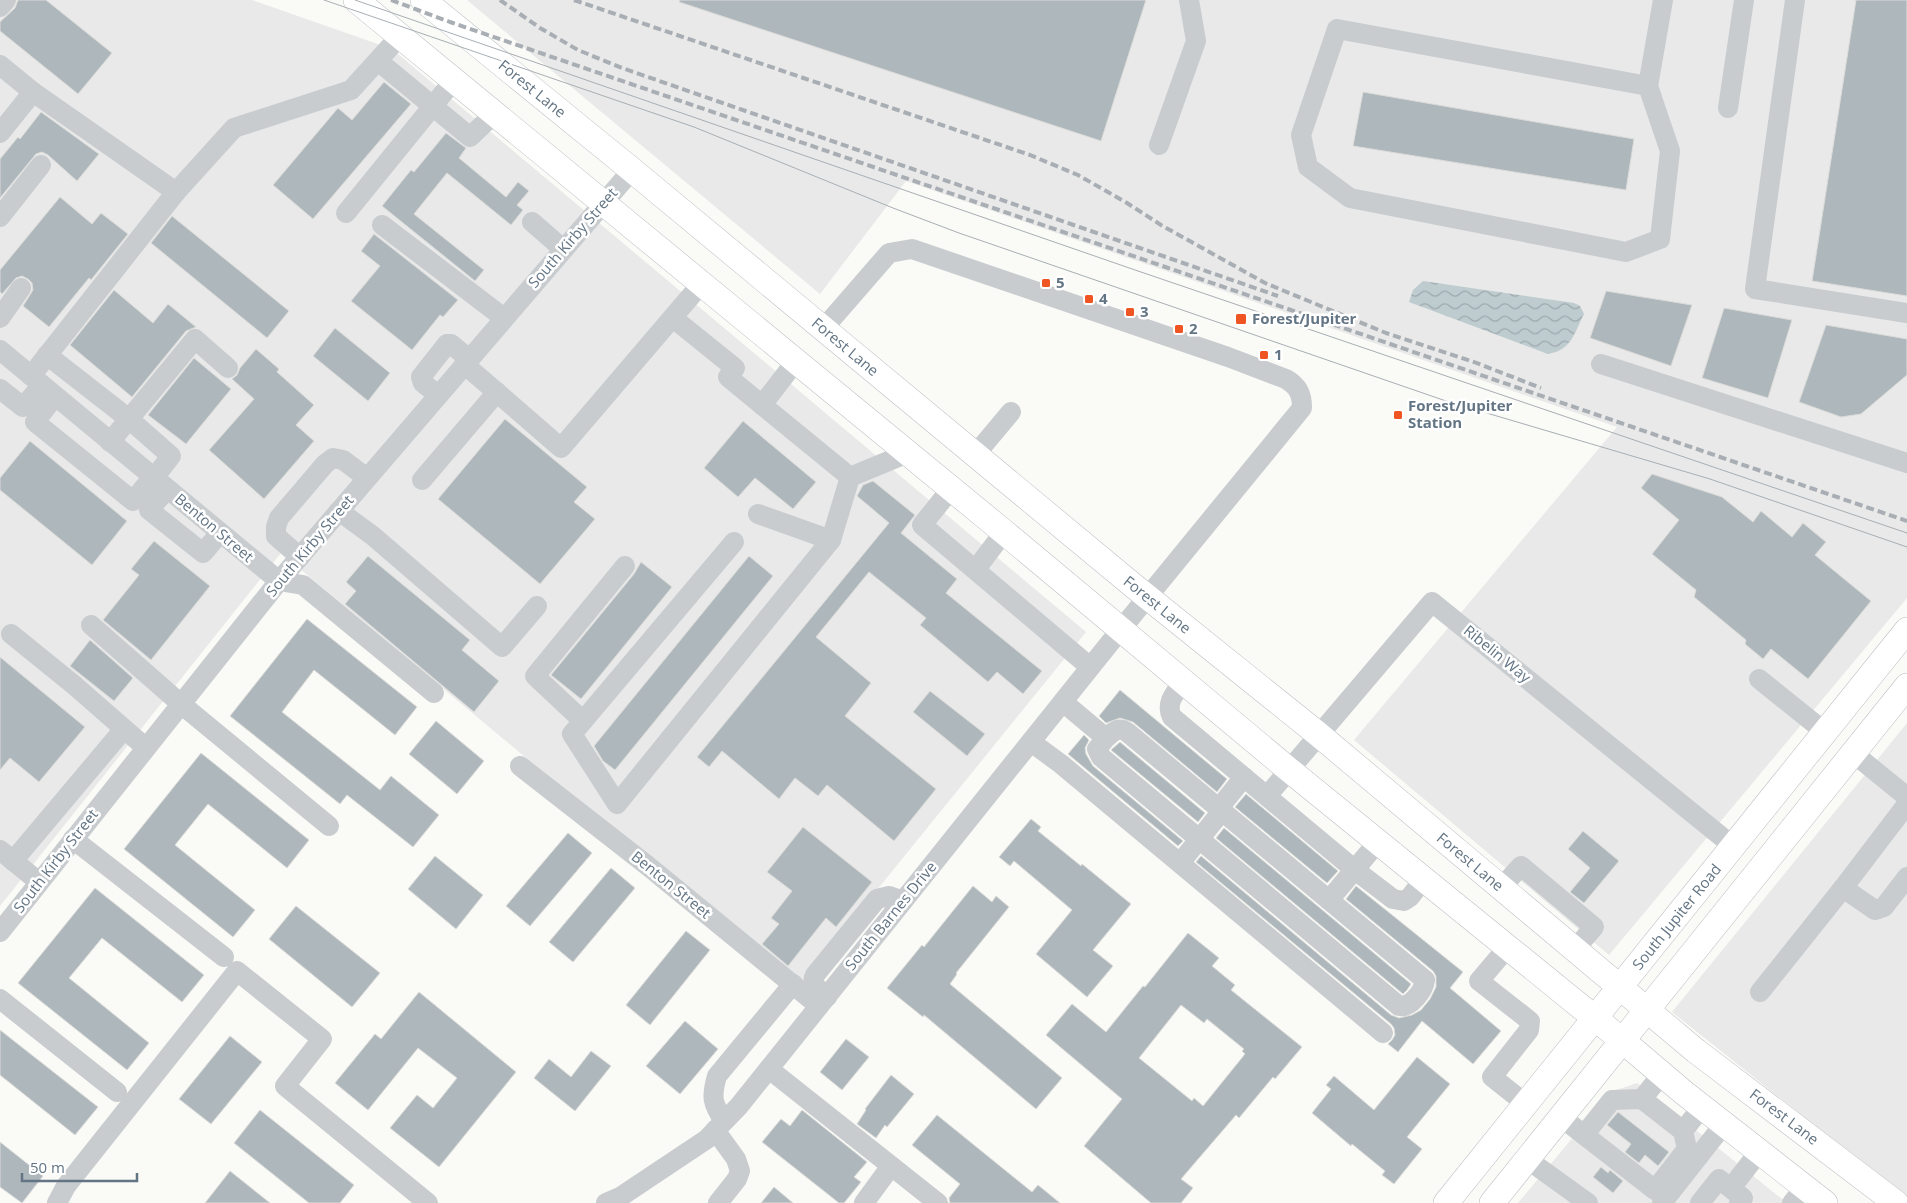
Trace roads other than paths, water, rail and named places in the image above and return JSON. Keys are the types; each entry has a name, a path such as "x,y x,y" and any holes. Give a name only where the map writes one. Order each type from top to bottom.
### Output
{"main road":[{"path":"356,0 1004,532 1288,770 1759,1152 1798,1195 1824,1203"},
{"name":"Forest Lane","path":"423,0 632,170 1148,598 1318,734 1696,1051 1896,1203"},
{"path":"796,361 824,329"},
{"path":"950,488 975,455"},
{"name":"South Jupiter Road","path":"1446,1203 1907,630"},
{"path":"1492,1203 1907,686"},
{"path":"1825,732 1853,753"}],"street":[{"path":"0,7 6,0"},
{"path":"1159,145 1196,41 1189,0"},
{"path":"1648,86 1337,29 1301,135 1308,168 1350,198 1626,252 1660,239 1670,151 1648,86 1663,0"},
{"path":"1728,108 1744,0"},
{"path":"1795,0 1755,289 1907,313"},
{"path":"31,413 42,386 47,356 176,192 234,128 351,90 400,36"},
{"path":"378,61 470,137 495,113"},
{"path":"0,65 33,92 176,192"},
{"path":"346,214 454,80"},
{"path":"0,133 33,92"},
{"path":"0,217 41,165"},
{"name":"South Kirby Street","path":"0,932 279,582 466,361 632,170"},
{"path":"532,222 563,249"},
{"path":"382,225 504,318"},
{"name":"South Barnes Drive","path":"606,1203 620,1197 707,1139 740,1106 1090,667 1302,408 1302,399 1299,391 1294,384 1286,379 1228,357 912,249 889,253 824,329"},
{"path":"466,361 497,392 561,448 702,283"},
{"path":"0,318 21,288"},
{"path":"673,318 735,368 728,377 850,477"},
{"path":"88,464 129,419 195,339 228,368"},
{"name":"Benton Street","path":"1,353 109,440 279,582"},
{"path":"47,356 129,419 171,456 158,481 149,510 203,553 220,533"},
{"path":"762,406 796,361"},
{"path":"1601,364 1907,463"},
{"path":"0,389 31,413 35,422 133,501 158,481"},
{"path":"422,480 497,392"},
{"path":"975,455 1011,412"},
{"path":"850,477 908,453"},
{"path":"300,557 276,536 279,518 325,464 333,458 343,460 367,478"},
{"path":"734,542 572,734 617,804 831,540 850,477"},
{"path":"950,488 922,525 1090,667"},
{"path":"339,511 373,536 502,647 537,606"},
{"path":"758,514 831,540"},
{"path":"976,569 1004,532"},
{"path":"583,721 534,676 626,566"},
{"path":"279,582 303,585 434,693"},
{"name":"Ribelin Way","path":"1267,796 1432,602 1733,846"},
{"path":"91,625 181,704 329,826"},
{"path":"11,634 146,747"},
{"path":"1759,679 1825,732"},
{"path":"1183,682 1170,701 1172,717 1355,870 1393,899 1404,901 1410,897 1423,880"},
{"path":"1063,702 1106,738"},
{"path":"39,882 7,856 124,729"},
{"path":"1123,729 1221,810 1425,980 1425,985 1407,1006 1399,1006 1101,758 1098,749 1106,738 1123,729"},
{"path":"1031,742 1061,764 1383,1033"},
{"path":"1853,753 1907,797"},
{"name":"Benton Street","path":"520,766 648,866 793,984 823,1001"},
{"path":"1180,863 1244,777"},
{"path":"1760,992 1907,804"},
{"path":"73,839 224,957"},
{"path":"1329,900 1377,843"},
{"path":"1843,888 1875,910 1884,906 1907,877"},
{"path":"1507,948 1479,981 1530,1021 1529,1030 1492,1077 1526,1104"},
{"path":"57,1203 66,1186 236,971 322,1039 285,1086 428,1203"},
{"path":"718,1203 737,1179 740,1171 720,1126 714,1106 712,1092 717,1076 793,984"},
{"path":"0,999 117,1092"},
{"path":"769,1069 938,1203"},
{"path":"1642,1099 1662,1074"},
{"path":"1561,1117 1584,1135 1655,1190 1687,1149 1683,1131 1642,1099 1612,1100 1584,1135"},
{"path":"1683,1131 1702,1107"},
{"path":"1662,1203 1724,1124"},
{"path":"1700,1203 1719,1179 1735,1196 1759,1152"},
{"path":"1527,1159 1588,1203"},
{"path":"864,1203 891,1166"}],"water":[{"path":"1423,281 1574,303 1580,306 1584,314 1575,334 1567,345 1556,352 1548,354 1409,302 1413,290"}],"tram line":[{"path":"324,0 694,127 959,233 1446,401 1710,479 1907,547"},
{"path":"355,0 1138,271 1907,533"}],"railway":[{"path":"391,0 450,22 1907,521"},
{"path":"500,0 540,28 578,50 622,68 1278,296"},
{"path":"574,0 1030,155 1078,175 1161,225 1265,283 1386,333 1474,362 1541,388"}],"place":[{"name":"5","path":"1046,283"},
{"name":"4","path":"1089,299"},
{"name":"3","path":"1130,312"},
{"name":"Forest/Jupiter","path":"1241,319"},
{"name":"2","path":"1179,329"},
{"name":"1","path":"1264,355"},
{"name":"Forest/Jupiter Station","path":"1398,415"}]}
